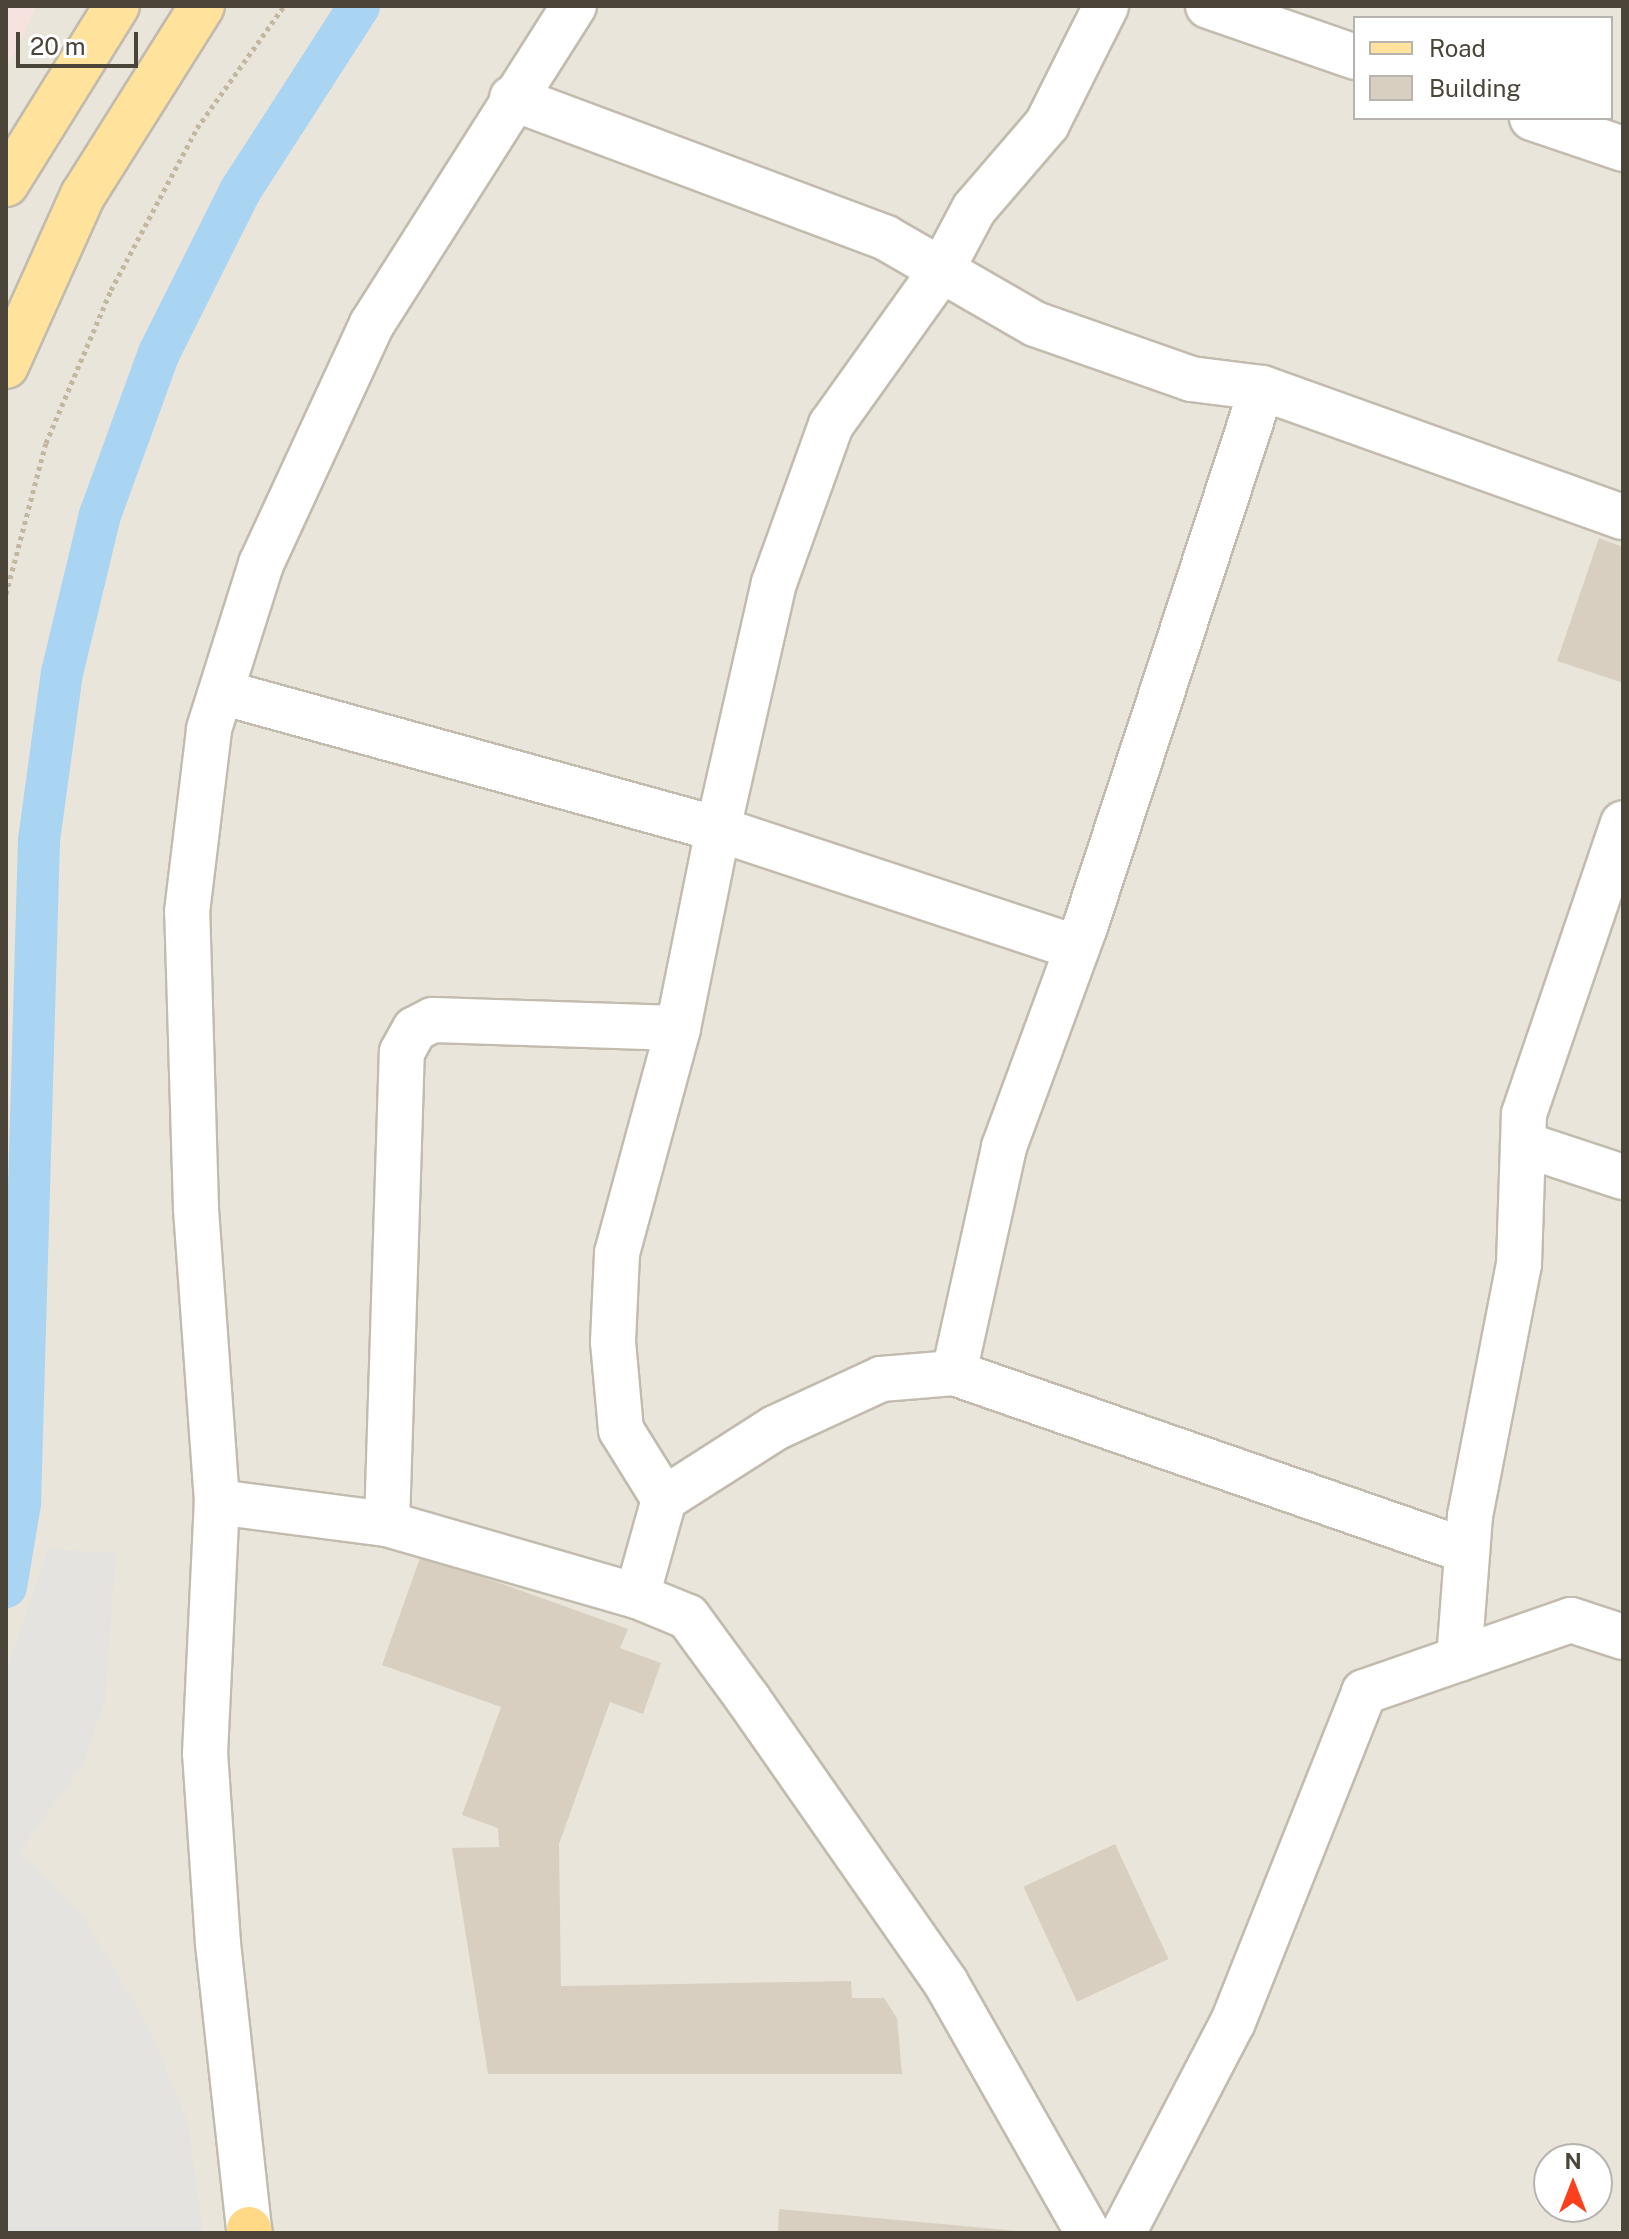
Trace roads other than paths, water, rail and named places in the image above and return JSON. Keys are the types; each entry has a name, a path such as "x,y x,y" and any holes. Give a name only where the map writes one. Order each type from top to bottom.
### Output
{"main road":[{"path":"6,184 117,6"},
{"path":"6,366 83,195 202,6"}],"street":[{"path":"249,2232 206,1769 217,1502 196,1208 187,912 209,729 261,564 372,324 512,98 574,6"},
{"path":"664,1499 621,1430 613,1342 617,1253 678,1028 718,829 774,583 831,425 941,271 974,209 1047,124 1106,6"},
{"path":"1208,6 1353,56"},
{"path":"512,98 886,238 1035,324 1191,379 1262,388 1623,517"},
{"path":"1538,120 1623,149"},
{"path":"954,1373 1004,1147 1077,948 1262,388"},
{"path":"221,692 718,829 1077,948"},
{"path":"1459,1659 1467,1551 1519,1264 1524,1114 1623,823"},
{"path":"387,1524 402,1052 415,1029 433,1020 678,1028"},
{"path":"1523,1144 1623,1177"},
{"path":"637,1596 664,1499 775,1428 881,1379 954,1373 1467,1551"},
{"path":"217,1502 387,1524 637,1596 688,1617 946,1983 1088,2233"},
{"path":"1123,2233 1233,2022 1364,1692 1571,1620 1623,1637"}],"waterway":[{"path":"6,1587 20,1503 39,840 62,673 100,515 159,353 240,191 359,6"}]}
